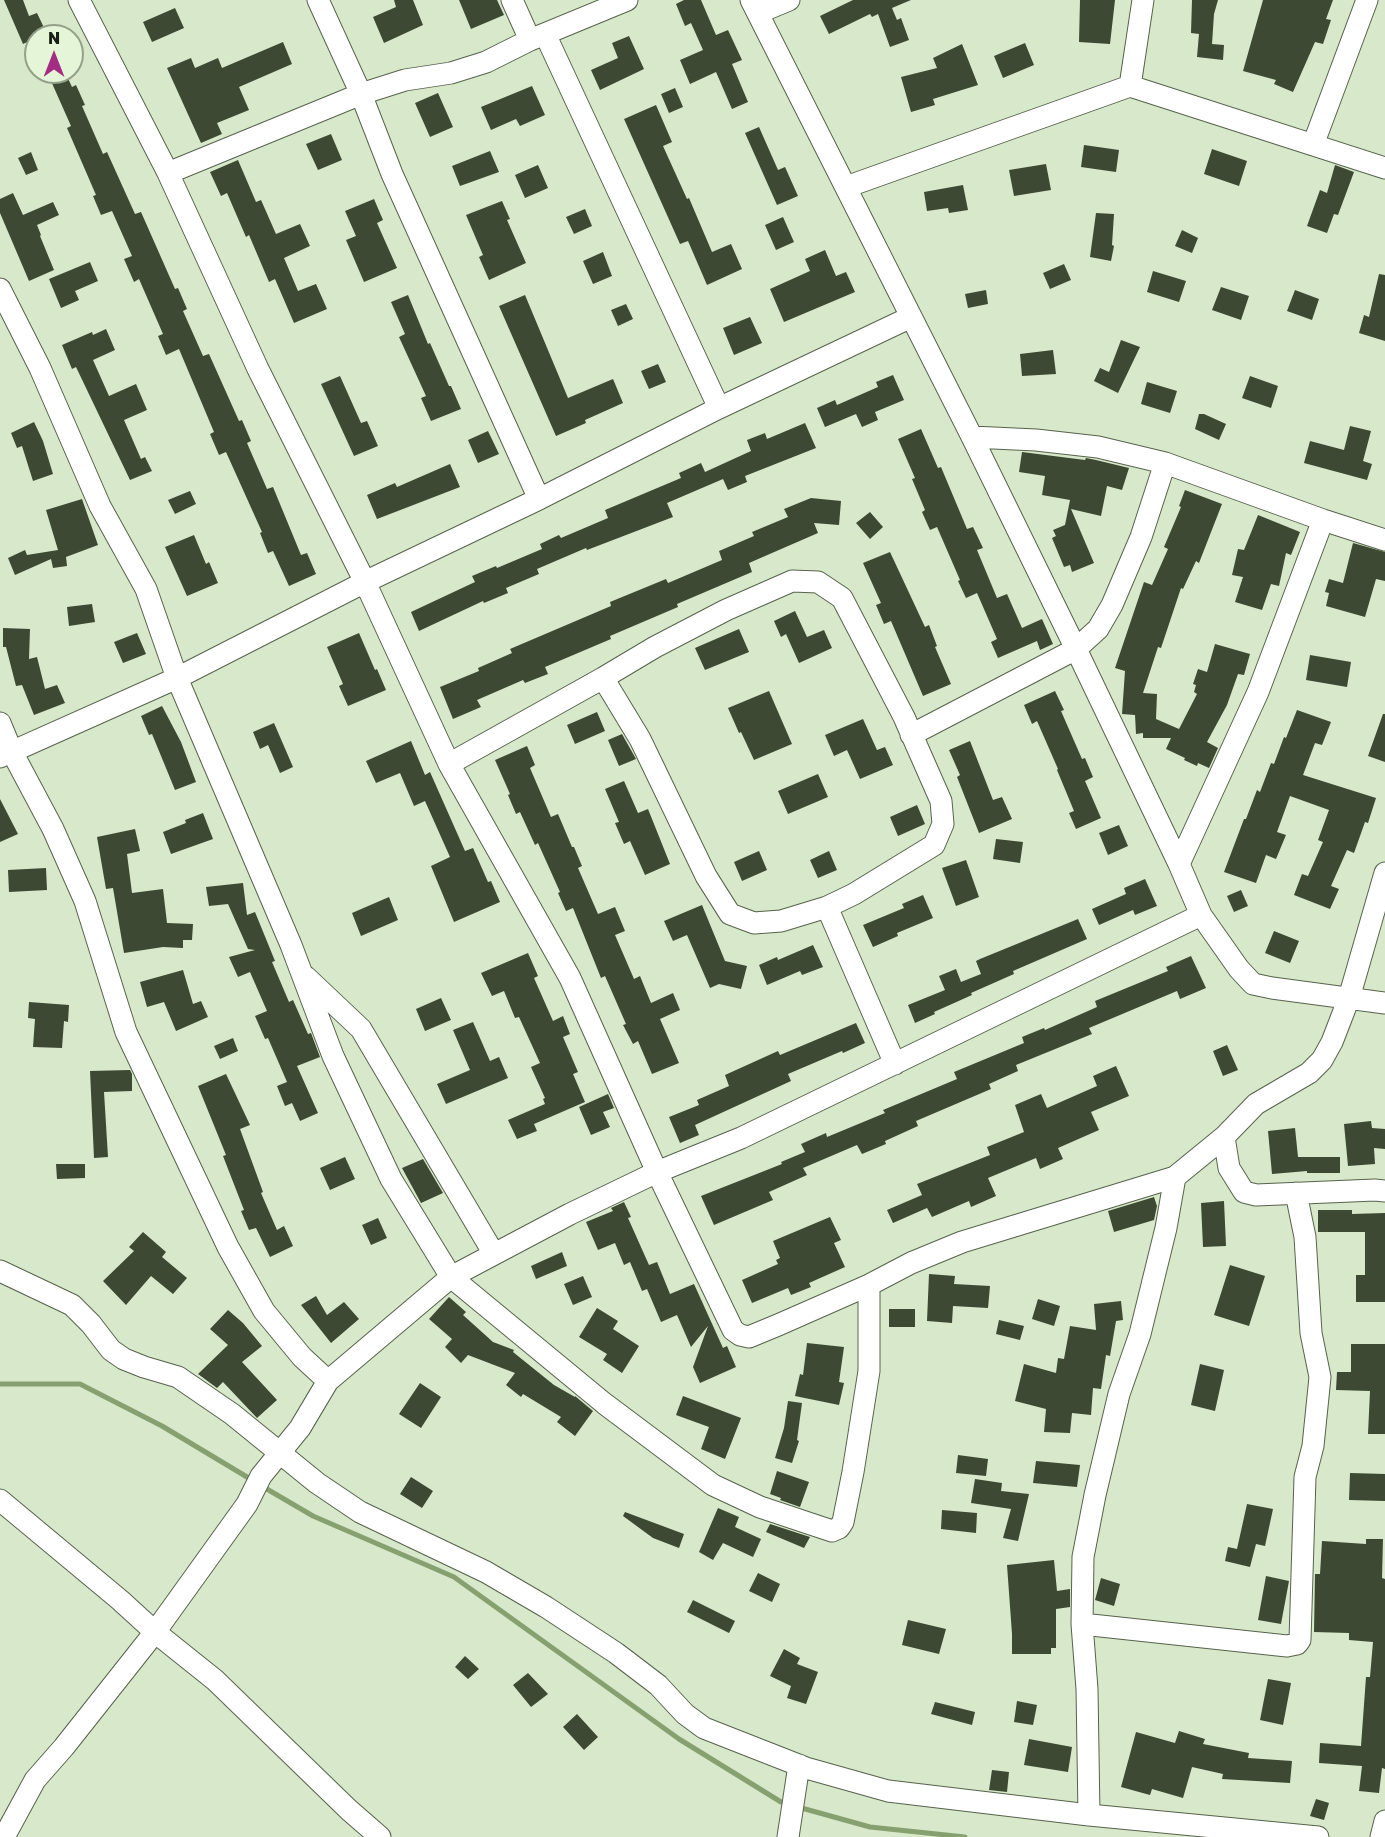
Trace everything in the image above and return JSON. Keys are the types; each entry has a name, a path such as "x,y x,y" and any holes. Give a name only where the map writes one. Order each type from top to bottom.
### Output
{"street":[{"path":"79,0 168,173 258,369 364,582 449,764 570,978 657,1172 733,1330 740,1335 749,1336 778,1325 869,1285 911,1263 962,1242 1175,1177 1224,1137 1256,1104 1308,1073 1322,1060 1332,1042 1349,998 1385,873"},
{"path":"318,0 361,94 392,174 539,499"},
{"path":"512,0 537,37 719,408"},
{"path":"168,173 361,94 405,80 451,73 486,62 537,37 627,0"},
{"path":"789,0 754,7 972,437 1076,649 1201,915 1239,969 1253,984 1385,1003"},
{"path":"1130,86 1143,0"},
{"path":"1314,145 1367,0"},
{"path":"846,187 1130,86 1385,168"},
{"path":"0,289 40,368 100,506 146,589 177,678 301,973 333,1056 391,1179 451,1277 605,1404 713,1485 760,1507 832,1531 839,1528 843,1522 869,1371 869,1285"},
{"path":"6,754 177,678 364,582 539,499 719,408 911,318"},
{"path":"972,437 1098,447 1165,463 1385,540"},
{"path":"911,735 1076,649 1098,629 1112,605 1141,537 1165,463"},
{"path":"1179,864 1258,692 1323,520"},
{"path":"449,764 655,647 726,610 792,581 818,582 842,598 911,735 941,801 943,824 934,845 854,894 827,907 782,921 754,923 730,914 706,876 640,739 603,678"},
{"path":"0,723 6,754 53,829 85,901 126,1032 228,1246 264,1311 303,1357 328,1381"},
{"path":"827,907 895,1064"},
{"path":"4,1837 35,1780 155,1632 247,1504 261,1476 300,1428 328,1381 451,1277 570,1214 657,1172 741,1138 1201,915"},
{"path":"301,973 361,1029 495,1254"},
{"path":"1224,1137 1229,1167 1244,1192 1256,1195 1385,1191"},
{"path":"1089,1815 1087,1689 1082,1624 1083,1557 1119,1394 1140,1335 1166,1227 1175,1177"},
{"path":"1082,1624 1287,1646 1298,1644 1300,1640 1305,1477 1313,1446 1320,1377 1311,1333 1305,1237 1296,1193"},
{"path":"0,1271 72,1305 91,1324 111,1350 134,1363 178,1377 232,1414 317,1483 360,1512 486,1572 546,1607 616,1653 658,1685 685,1714 704,1728 799,1765 888,1791 1089,1815 1318,1837"},
{"path":"0,1500 215,1680 349,1810 380,1837"},
{"path":"789,1837 799,1765"},
{"path":"1381,1837 1385,1821"}],"building":[{"path":"4,0 23,0 29,16 37,13 42,24 24,24 23,44"},
{"path":"394,0 413,0 423,25 384,43 373,17 396,7"},
{"path":"459,0 497,0 504,15 471,29"},
{"path":"684,0 701,0 716,35 728,30 742,60 732,64 748,102 732,109 716,72 690,84 680,60 703,50 691,23 685,26 676,4"},
{"path":"853,0 911,0 892,8 897,20 901,18 909,40 890,47 878,14 872,17 870,14 829,34 820,16"},
{"path":"1080,0 1115,0 1110,44 1079,42"},
{"path":"1192,0 1218,0 1214,14 1212,44 1224,45 1223,60 1197,57 1199,34 1191,33"},
{"path":"1263,0 1333,0 1326,19 1331,20 1323,44 1315,42 1293,92 1274,84 1276,80 1243,71"},
{"path":"175,8 184,28 152,42 143,22"},
{"path":"629,36 644,69 600,90 591,70 618,58 612,43"},
{"path":"283,42 292,64 239,87 249,110 217,123 222,134 201,143 167,68 191,58 195,68 218,58 222,68"},
{"path":"1025,43 1034,65 1003,78 994,56"},
{"path":"962,44 978,85 933,99 935,105 911,112 901,77 937,68 933,58"},
{"path":"52,84 71,84 72,87 76,85 85,105 82,106 103,154 107,152 135,214 141,212 175,289 178,288 187,309 183,311 203,356 209,354 239,421 242,420 251,441 247,443 267,489 273,487 301,555 307,553 316,574 289,586 273,551 268,553 260,533 262,532 226,452 219,455 210,434 214,432 179,349 166,355 158,336 163,334 139,279 134,282 124,259 132,256 112,211 101,215 93,196 96,195 67,128 71,126"},
{"path":"532,86 545,115 520,126 516,119 491,130 481,107"},
{"path":"675,88 683,107 669,113 661,94"},
{"path":"438,93 453,127 430,137 415,103"},
{"path":"656,105 672,142 663,146 712,252 731,244 742,269 707,285 688,241 680,244 624,119"},
{"path":"759,127 778,170 785,167 798,196 777,205 745,133"},
{"path":"331,134 342,160 318,170 306,144"},
{"path":"1084,145 1119,150 1116,172 1081,167"},
{"path":"1212,149 1247,161 1239,186 1204,174"},
{"path":"490,151 499,172 460,186 452,166"},
{"path":"31,152 38,170 26,175 18,158"},
{"path":"238,160 256,202 261,200 276,234 300,224 310,246 284,258 298,291 316,284 327,309 294,323 275,279 269,282 249,235 246,237 227,193 221,196 210,172"},
{"path":"1046,164 1051,190 1014,196 1009,170"},
{"path":"538,165 548,188 525,198 515,175"},
{"path":"1335,165 1354,172 1338,215 1334,214 1327,233 1307,226 1320,190 1327,193"},
{"path":"963,185 968,210 949,213 948,208 927,211 924,192"},
{"path":"13,193 23,215 53,202 59,215 37,225 54,270 29,281 0,213 0,199"},
{"path":"374,199 383,220 377,223 397,268 364,282 346,240 356,236 345,211"},
{"path":"502,201 510,219 507,220 526,263 489,280 479,257 483,255 466,215"},
{"path":"585,209 592,226 574,234 566,217"},
{"path":"1096,213 1114,214 1112,245 1114,246 1111,261 1090,257"},
{"path":"783,217 794,242 776,250 765,225"},
{"path":"1182,230 1198,238 1192,253 1175,246"},
{"path":"825,250 836,276 846,272 855,292 784,322 770,289 810,271 805,259"},
{"path":"603,252 612,276 593,284 583,261"},
{"path":"90,262 98,281 75,291 79,300 61,308 49,279"},
{"path":"1064,264 1071,280 1050,289 1043,273"},
{"path":"1153,271 1186,281 1179,302 1147,292"},
{"path":"1379,274 1385,275 1385,341 1359,333 1364,315 1369,317"},
{"path":"1221,287 1249,296 1241,320 1212,310"},
{"path":"986,290 988,304 968,308 965,294"},
{"path":"1295,290 1319,299 1312,320 1287,311"},
{"path":"408,295 428,344 430,343 461,409 431,421 421,398 426,396 399,337 405,334 391,302"},
{"path":"525,295 568,398 613,379 623,403 556,436 499,306"},
{"path":"626,304 633,319 618,326 611,310"},
{"path":"750,317 762,343 734,355 723,328"},
{"path":"106,329 115,350 93,360 109,396 136,384 147,410 124,420 141,459 145,457 152,471 130,480 76,367 72,369 62,345 92,332 93,335"},
{"path":"1121,340 1140,347 1118,393 1094,381 1100,368 1109,372"},
{"path":"1053,350 1056,374 1022,376 1020,354"},
{"path":"658,364 666,382 649,389 641,371"},
{"path":"893,375 904,400 875,412 878,420 862,427 856,414 825,427 817,408 835,400 837,405 878,387 876,382"},
{"path":"340,376 361,423 367,421 378,446 354,456 321,384"},
{"path":"1250,376 1278,386 1271,408 1242,398"},
{"path":"1147,382 1177,391 1170,413 1141,404"},
{"path":"1199,414 1226,424 1219,440 1195,429"},
{"path":"34,422 43,441 53,474 33,481 22,446 17,448 11,433"},
{"path":"805,423 816,448 745,476 747,482 728,490 723,479 667,503 673,517 587,550 586,548 537,569 539,574 506,588 508,593 484,603 483,601 419,631 411,612 475,582 472,576 542,549 540,544 559,535 561,538 608,518 605,510 681,478 679,473 701,463 705,472 751,451 747,440 765,433 767,439"},
{"path":"1350,426 1371,431 1363,461 1372,464 1367,480 1304,463 1310,441 1344,450"},
{"path":"921,429 938,468 941,467 967,529 973,527 983,548 977,550 997,598 1007,594 1022,628 1042,619 1053,644 1040,650 1037,641 998,658 991,642 997,639 977,593 966,598 937,527 930,530 922,512 925,510 912,479 915,478 898,439"},
{"path":"488,431 499,454 478,463 468,440"},
{"path":"1022,452 1085,460 1086,458 1129,468 1122,490 1107,486 1101,516 1071,509 1094,563 1072,572 1070,565 1064,567 1052,538 1056,536 1053,530 1065,525 1070,500 1042,495 1045,476 1019,472"},
{"path":"450,464 460,487 377,519 367,495 395,483 397,487"},
{"path":"1185,490 1222,504 1199,563 1196,561 1183,589 1181,588 1143,693 1157,694 1156,719 1179,729 1197,694 1194,692 1196,685 1193,684 1198,669 1207,672 1215,644 1250,654 1244,675 1238,674 1227,705 1207,742 1218,748 1209,768 1198,763 1197,766 1166,749 1171,738 1143,738 1143,733 1136,734 1135,715 1122,714 1125,671 1115,668 1144,582 1152,585 1168,549 1164,547 1181,507 1179,506"},
{"path":"190,491 196,504 175,514 168,500"},
{"path":"811,498 841,501 839,525 814,523 818,533 749,563 752,572 677,604 678,607 610,636 611,639 545,667 548,674 525,683 523,680 477,700 481,707 453,719 440,687 479,671 478,668 512,653 510,649 611,606 610,602 666,579 668,583 722,560 719,551 754,536 752,532 788,517 784,509"},
{"path":"82,499 98,545 66,557 67,566 53,568 51,559 15,575 8,558 25,550 27,555 58,550 46,510"},
{"path":"870,512 883,527 870,539 856,523"},
{"path":"1258,515 1300,532 1291,555 1286,553 1279,586 1271,584 1262,610 1235,602 1243,577 1232,575 1238,549 1244,550"},
{"path":"194,535 206,564 209,562 218,583 187,596 165,547"},
{"path":"1353,543 1385,552 1385,581 1376,579 1365,617 1326,606 1329,593 1325,592 1329,579 1343,583"},
{"path":"890,552 925,627 929,625 937,646 935,647 951,684 923,696 891,621 884,624 876,605 881,603 863,563"},
{"path":"92,604 95,622 69,626 67,607"},
{"path":"795,611 807,637 824,630 832,648 799,663 786,634 781,637 774,621"},
{"path":"3,628 30,629 29,659 37,657 45,689 57,685 65,703 34,715 22,685 16,686 6,647 3,647"},
{"path":"739,629 749,652 705,670 695,648"},
{"path":"137,633 146,654 123,663 114,642"},
{"path":"359,633 386,690 348,706 339,686 343,684 327,647"},
{"path":"1310,655 1351,662 1347,687 1306,680"},
{"path":"769,691 792,744 754,760 728,708"},
{"path":"1055,691 1064,710 1061,711 1082,759 1085,758 1093,777 1085,781 1101,818 1076,829 1069,813 1074,811 1058,769 1037,721 1032,724 1024,705"},
{"path":"162,706 181,742 196,782 175,790 152,734 149,735 141,716"},
{"path":"1297,710 1331,722 1322,745 1315,743 1303,775 1376,798 1368,823 1365,822 1354,853 1347,850 1331,886 1339,889 1330,909 1294,895 1302,874 1308,876 1323,842 1318,840 1329,810 1290,796 1277,832 1286,835 1276,859 1266,855 1256,883 1224,872 1257,790 1260,792 1271,763 1274,764"},
{"path":"597,712 605,731 575,744 567,725"},
{"path":"1383,714 1385,714 1385,762 1368,756"},
{"path":"863,719 877,750 885,747 893,765 860,779 847,750 834,756 825,735"},
{"path":"274,723 293,767 280,773 268,745 260,749 253,732"},
{"path":"622,734 636,759 619,766 608,740"},
{"path":"411,741 425,775 430,772 465,851 473,848 500,902 454,922 431,866 450,857 425,801 414,806 400,773 376,783 366,761"},
{"path":"970,741 993,800 1002,797 1012,819 979,833 957,777 960,775 949,750"},
{"path":"527,746 535,765 530,768 551,817 558,814 574,847 582,866 578,868 598,914 615,907 625,931 615,935 634,979 640,976 651,1003 673,993 680,1010 660,1019 679,1063 652,1074 638,1041 633,1044 623,1025 626,1024 605,976 601,978 573,908 566,911 538,843 535,845 520,812 516,814 495,760"},
{"path":"818,774 828,797 788,814 778,791"},
{"path":"624,781 638,813 648,809 670,864 645,875 630,841 624,844 615,823 619,822 605,789"},
{"path":"0,799 18,834 0,842"},
{"path":"917,805 925,824 898,836 890,817"},
{"path":"203,813 213,839 171,854 163,832"},
{"path":"1119,825 1128,846 1108,855 1099,833"},
{"path":"135,829 140,851 127,854 132,893 163,889 167,923 193,924 192,940 183,940 183,948 163,947 124,953 113,888 106,889 97,837"},
{"path":"996,839 1023,842 1020,863 993,859"},
{"path":"759,851 767,870 742,881 734,862"},
{"path":"829,851 837,870 818,878 810,860"},
{"path":"966,860 979,897 956,906 942,868"},
{"path":"46,868 47,890 9,892 8,870"},
{"path":"1145,879 1157,906 1135,915 1133,910 1099,925 1092,909 1126,894 1124,888"},
{"path":"243,883 247,915 255,912 289,1002 293,1000 308,1034 311,1033 320,1057 297,1066 318,1113 300,1121 292,1103 285,1106 277,1086 287,1082 268,1038 265,1039 255,1016 267,1011 250,972 238,977 229,957 255,950 248,949 228,904 209,906 206,887"},
{"path":"1241,890 1248,906 1234,912 1227,896"},
{"path":"923,895 933,918 897,933 898,936 873,947 863,925 904,908 902,904"},
{"path":"389,897 398,920 361,936 352,913"},
{"path":"702,905 725,961 747,966 741,989 719,984 710,988 687,935 673,941 664,921"},
{"path":"1078,919 1087,939 1013,971 1014,974 971,993 972,995 915,1023 908,1005 945,990 939,976 956,969 961,982 981,974 976,961"},
{"path":"1274,931 1299,941 1290,963 1265,953"},
{"path":"813,945 823,967 802,975 800,971 767,985 759,965 777,957 778,960"},
{"path":"528,953 538,976 534,978 553,1021 563,1016 570,1034 563,1037 578,1072 573,1074 585,1102 534,1124 537,1131 517,1139 508,1120 545,1104 543,1099 545,1098 531,1067 540,1063 519,1017 515,1018 504,991 492,996 481,973"},
{"path":"1191,956 1206,988 1180,999 1177,991 1089,1028 1092,1034 1016,1065 1018,1071 989,1084 991,1089 916,1121 918,1126 885,1141 886,1144 862,1154 857,1145 803,1168 807,1175 769,1192 773,1200 714,1225 701,1196 782,1164 781,1162 805,1152 801,1144 826,1133 827,1137 885,1113 883,1110 957,1079 954,1072 1024,1043 1022,1037 1044,1028 1045,1030 1097,1007 1095,1001 1168,971 1166,967"},
{"path":"183,970 193,1004 201,1001 208,1017 176,1031 164,1002 147,1007 140,982"},
{"path":"441,998 451,1020 425,1031 416,1009"},
{"path":"29,1002 69,1005 68,1022 64,1021 62,1048 33,1047 35,1019 28,1018"},
{"path":"473,1022 490,1061 499,1057 508,1078 446,1104 437,1084 470,1070 453,1030"},
{"path":"856,1023 865,1043 788,1074 791,1081 695,1125 699,1135 680,1143 669,1117 699,1105 697,1100 729,1086 725,1075 778,1051 780,1055"},
{"path":"233,1038 238,1051 220,1059 214,1046"},
{"path":"1227,1045 1238,1070 1223,1076 1213,1051"},
{"path":"1116,1066 1129,1096 1091,1112 1099,1130 1058,1148 1063,1159 1040,1169 1036,1158 988,1178 996,1196 971,1207 969,1201 932,1217 927,1208 893,1223 887,1210 922,1195 917,1184 990,1155 987,1147 1024,1132 1015,1105 1041,1094 1047,1108 1097,1086 1093,1076"},
{"path":"130,1070 132,1091 104,1092 108,1157 94,1158 90,1071"},
{"path":"226,1074 250,1125 240,1129 263,1192 261,1193 277,1230 284,1226 293,1246 270,1257 256,1228 249,1230 241,1211 244,1210 223,1156 226,1155 198,1086"},
{"path":"608,1094 614,1108 603,1112 610,1127 591,1135 579,1107"},
{"path":"1371,1121 1372,1128 1385,1129 1385,1149 1374,1148 1375,1164 1348,1166 1344,1124"},
{"path":"1295,1128 1298,1157 1340,1157 1340,1173 1307,1173 1307,1171 1272,1174 1268,1131"},
{"path":"345,1157 355,1179 330,1190 320,1168"},
{"path":"423,1159 443,1193 421,1203 402,1168"},
{"path":"56,1164 85,1164 85,1178 57,1179"},
{"path":"1154,1197 1157,1206 1154,1220 1114,1232 1108,1211"},
{"path":"1224,1201 1226,1246 1203,1247 1201,1203"},
{"path":"624,1202 631,1217 628,1218 649,1265 657,1262 670,1294 694,1284 723,1348 727,1346 736,1367 700,1383 693,1367 708,1326 691,1347 677,1315 661,1322 647,1289 642,1291 630,1262 624,1265 615,1243 598,1250 586,1222 613,1211 611,1208"},
{"path":"1318,1210 1352,1210 1352,1214 1385,1213 1385,1302 1356,1302 1356,1275 1365,1275 1365,1232 1318,1232"},
{"path":"830,1217 841,1240 834,1243 845,1267 809,1283 811,1287 791,1295 788,1288 752,1303 742,1280 778,1264 776,1260 780,1258 773,1241"},
{"path":"378,1218 387,1238 371,1245 362,1225"},
{"path":"143,1232 166,1252 162,1257 187,1278 173,1294 151,1276 126,1305 103,1281 134,1251 129,1247"},
{"path":"562,1252 567,1266 536,1279 531,1266"},
{"path":"1230,1265 1265,1276 1249,1326 1214,1315"},
{"path":"929,1274 955,1276 954,1284 990,1286 988,1308 953,1306 952,1323 927,1321"},
{"path":"583,1276 592,1297 573,1305 564,1284"},
{"path":"316,1296 327,1315 344,1302 359,1319 331,1343 301,1305"},
{"path":"449,1297 466,1312 463,1315 493,1342 514,1350 513,1352 554,1385 575,1396 593,1411 575,1436 557,1422 561,1417 523,1394 521,1397 506,1385 515,1373 468,1355 461,1363 445,1347 452,1339 429,1319"},
{"path":"1038,1299 1060,1306 1054,1326 1032,1319"},
{"path":"1121,1301 1123,1320 1116,1321 1110,1356 1106,1355 1101,1389 1093,1388 1091,1415 1072,1413 1070,1433 1044,1432 1046,1409 1015,1401 1024,1364 1056,1373 1058,1358 1064,1359 1070,1326 1096,1330 1094,1304"},
{"path":"597,1308 618,1321 613,1329 639,1346 622,1373 603,1360 607,1354 579,1337"},
{"path":"889,1309 915,1309 915,1327 889,1327"},
{"path":"228,1310 243,1323 262,1346 242,1362 277,1400 257,1418 223,1382 217,1388 198,1374 228,1345 210,1329"},
{"path":"999,1320 1024,1326 1020,1340 996,1334"},
{"path":"807,1343 844,1347 839,1382 844,1383 839,1405 795,1396 800,1374 803,1375"},
{"path":"1351,1344 1385,1344 1385,1434 1368,1434 1370,1391 1336,1390 1337,1372 1351,1372"},
{"path":"1200,1364 1224,1370 1215,1411 1191,1405"},
{"path":"420,1383 441,1397 421,1428 399,1414"},
{"path":"683,1396 741,1418 725,1459 701,1449 709,1427 676,1415"},
{"path":"788,1401 802,1403 797,1440 799,1441 792,1463 775,1458 784,1428"},
{"path":"958,1455 988,1459 986,1476 956,1473"},
{"path":"1036,1461 1080,1465 1077,1487 1033,1483"},
{"path":"777,1471 809,1482 800,1507 770,1494"},
{"path":"1350,1473 1385,1474 1385,1501 1349,1500"},
{"path":"411,1477 433,1491 422,1508 400,1494"},
{"path":"975,1479 1002,1483 1001,1491 1029,1494 1018,1541 1003,1538 1011,1509 971,1503"},
{"path":"1247,1504 1273,1509 1265,1546 1256,1544 1250,1567 1225,1561 1228,1547 1237,1549"},
{"path":"718,1508 739,1517 735,1527 761,1539 753,1557 723,1543 713,1560 699,1552"},
{"path":"942,1510 977,1513 976,1533 941,1529"},
{"path":"625,1512 684,1534 679,1548 653,1538 623,1516"},
{"path":"770,1524 810,1537 804,1548 766,1532"},
{"path":"1366,1539 1383,1539 1385,1769 1382,1768 1379,1793 1359,1791 1362,1766 1319,1763 1320,1743 1361,1746 1366,1677 1370,1677 1373,1642 1349,1640 1349,1633 1314,1632 1315,1574 1320,1574 1322,1541 1366,1544"},
{"path":"1054,1560 1057,1591 1070,1589 1070,1607 1056,1609 1056,1648 1051,1648 1051,1654 1012,1654 1007,1565"},
{"path":"758,1573 780,1584 772,1602 749,1591"},
{"path":"1266,1576 1289,1581 1281,1624 1258,1620"},
{"path":"1101,1578 1120,1584 1114,1606 1095,1600"},
{"path":"693,1600 735,1621 729,1633 687,1612"},
{"path":"908,1620 946,1629 939,1654 902,1645"},
{"path":"784,1649 800,1658 797,1664 818,1672 806,1704 787,1698 791,1686 770,1676"},
{"path":"465,1656 479,1669 468,1679 455,1667"},
{"path":"528,1673 548,1694 531,1707 513,1685"},
{"path":"1268,1679 1291,1683 1283,1725 1260,1720"},
{"path":"1017,1701 1037,1705 1033,1725 1014,1722"},
{"path":"935,1702 975,1712 972,1725 931,1714"},
{"path":"577,1714 598,1737 584,1750 563,1727"},
{"path":"1179,1731 1205,1739 1203,1744 1249,1753 1248,1758 1292,1761 1290,1783 1222,1779 1223,1774 1192,1767 1183,1798 1152,1789 1150,1795 1121,1787 1136,1732 1175,1743"},
{"path":"1029,1739 1072,1747 1068,1772 1024,1765"},
{"path":"992,1770 1009,1772 1007,1792 989,1790"},
{"path":"1316,1799 1329,1803 1324,1820 1310,1816"}],"waterway":[{"path":"0,1384 80,1384 162,1426 252,1480"},
{"path":"260,1485 313,1516 454,1577 679,1739 789,1805"},
{"path":"798,1807 870,1827 965,1837"}]}
